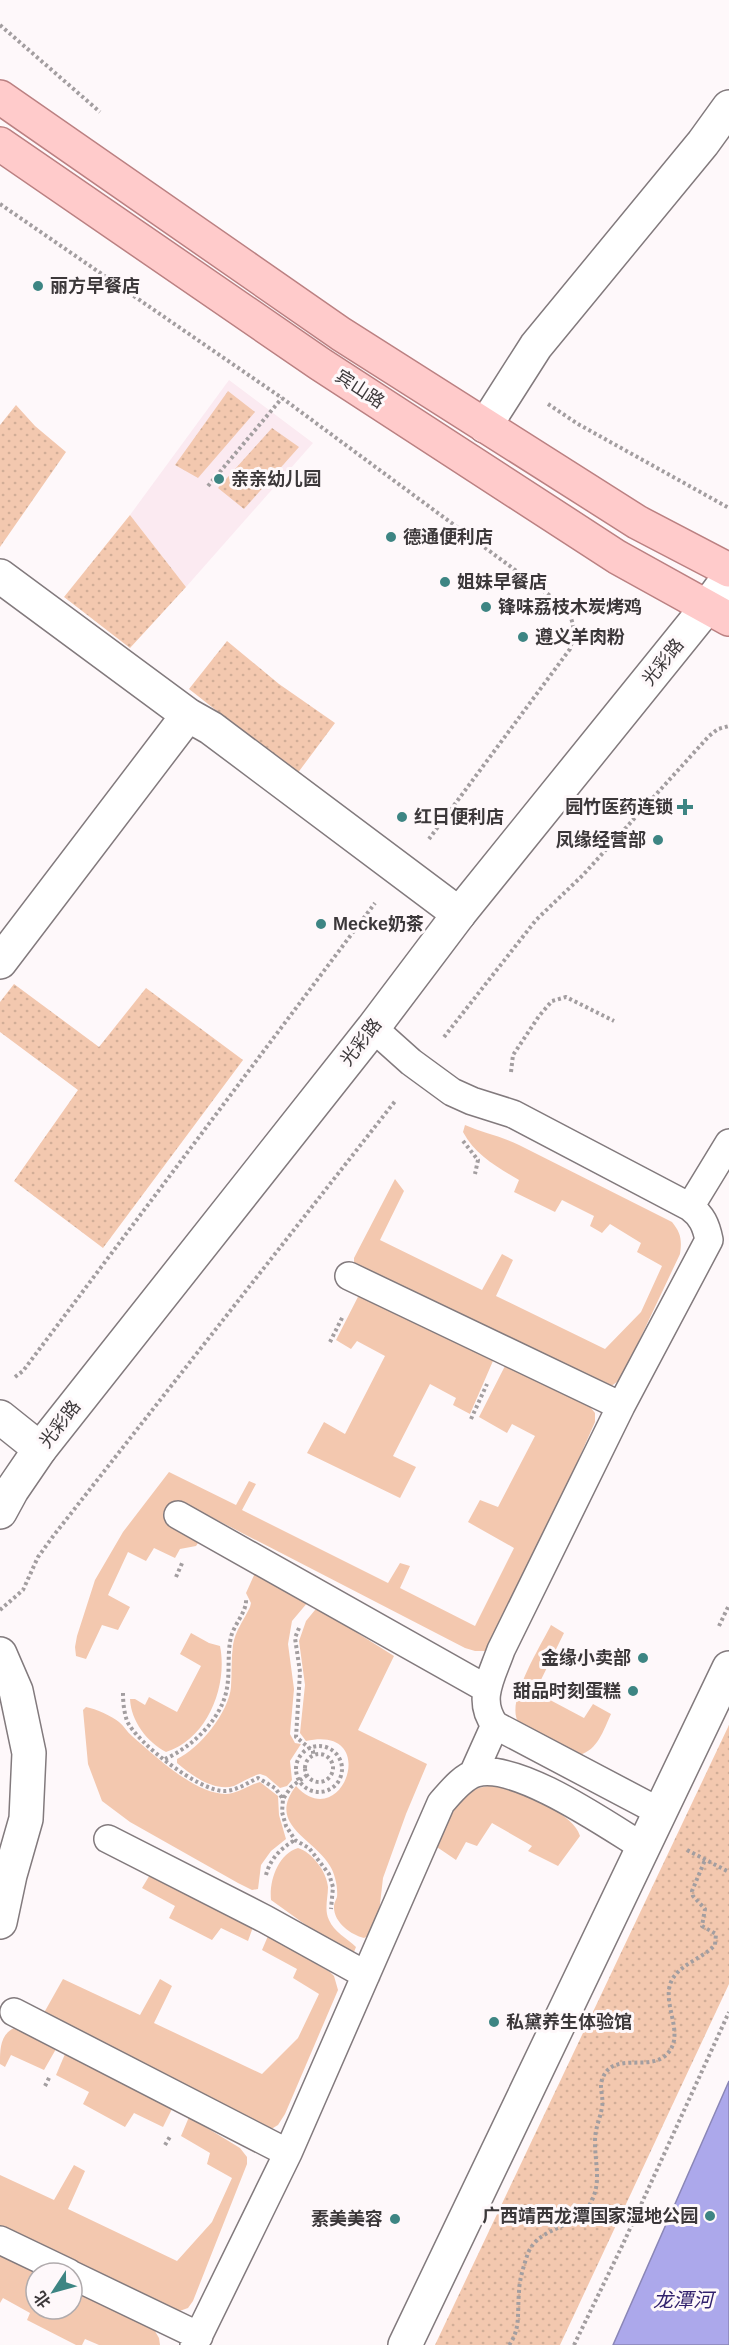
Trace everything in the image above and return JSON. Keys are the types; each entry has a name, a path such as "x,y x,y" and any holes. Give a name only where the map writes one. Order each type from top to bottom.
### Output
{"main road":[{"name":"宾山路","path":"0,97 340,334 637,522 729,570"},
{"name":"宾山路","path":"0,144 320,364 617,557 718,613"}],"street":[{"path":"485,426 536,346 703,143 729,107"},
{"path":"0,576 188,715 211,728 459,914"},
{"name":"光彩路","path":"0,1512 34,1457 374,1028 459,914 718,613 729,577"},
{"path":"0,962 188,715"},
{"path":"0,1417 34,1457"},
{"path":"0,1443 34,1457"},
{"path":"0,1654 16,1691 29,1753 27,1819 10,1875 0,1922"},
{"path":"405,2345 729,1668"}],"lane":[{"path":"374,1028 422,1070 452,1092 471,1101 513,1114 690,1207 701,1215 707,1227 709,1240 621,1406 501,1650 487,1689 487,1714 495,1725 660,1812"},
{"path":"690,1207 729,1143"},
{"path":"349,1276 621,1406"},
{"path":"178,1515 487,1689"},
{"path":"84,2281 197,2340 288,2153 441,1803 450,1792 473,1774 495,1725"},
{"path":"473,1774 490,1771 512,1775 565,1800 643,1847"},
{"path":"108,1839 265,1919 371,1964"},
{"path":"14,2012 288,2153"},
{"path":"0,2240 43,2261"}],"path":[{"path":"0,25 108,118"},
{"path":"0,204 282,398 564,606 572,617 575,631 570,649 428,842"},
{"path":"510,386 535,396 578,424 729,508"},
{"path":"208,486 282,398"},
{"path":"0,1610 23,1590 38,1557 54,1535 369,1132 422,1070 428,1057 536,920 583,875 709,736 718,729 729,726"},
{"path":"23,1371 377,901"},
{"path":"513,1114 519,1088 510,1070 513,1054 538,1016 552,1001 566,998 614,1021"},
{"path":"165,1759 189,1746 203,1732 224,1701 231,1635 245,1608 247,1600 242,1595 257,1560"},
{"path":"313,1756 326,1756 332,1764 332,1772 323,1782 313,1781 307,1775 305,1766 313,1756 313,1751 296,1737 300,1672 295,1638 301,1621 320,1595"},
{"path":"123,1693 128,1721 136,1734 189,1777 210,1788 223,1791 236,1789 258,1778 275,1788 283,1798"},
{"path":"324,1746 331,1749 341,1760 341,1775 333,1787 326,1791 311,1790 299,1780 296,1765 303,1752 309,1748 324,1746"},
{"path":"307,1775 291,1787 283,1798 282,1812 286,1826 295,1840 309,1848 329,1874 333,1887 332,1916 339,1929 353,1940 371,1964"},
{"path":"509,2345 517,2334 519,2290 529,2252 544,2234 579,2218 590,2204 596,2189 598,2174 595,2134 602,2107 601,2082 603,2076 615,2065 626,2062 650,2063 668,2054 674,2042 669,1986 673,1978 685,1966 706,1954 715,1945 716,1934 702,1926 705,1909 693,1896 692,1891 705,1860"},
{"path":"574,2345 623,2244 729,2012"}],"shaded area":[{"name":"亲亲幼儿园","path":"229,380 313,443 186,587 130,515"},
{"path":"228,391 255,412 198,478 175,465"},
{"path":"16,405 35,426 66,452 0,547 0,425"},
{"path":"272,428 299,447 244,509 218,488"},
{"path":"130,515 186,587 130,648 64,597"},
{"path":"227,641 279,684 335,723 297,774 189,689"},
{"path":"14,984 99,1047 146,988 243,1060 103,1248 14,1181 78,1090 0,1032 0,1002"},
{"path":"465,1125 519,1145 672,1222 679,1233 680,1254 621,1379 610,1387 354,1264 354,1258 395,1179 404,1191 380,1240 482,1290 502,1254 513,1260 496,1296 605,1349 641,1312 662,1266 637,1252 641,1243 610,1224 602,1233 590,1226 594,1216 562,1200 555,1212 514,1192 519,1180 487,1160 474,1147 463,1132"},
{"path":"362,1289 496,1354 470,1414 453,1405 456,1398 430,1384 393,1456 416,1467 400,1498 307,1453 324,1422 345,1434 385,1356 357,1341 351,1349 336,1340"},
{"path":"506,1364 583,1398 595,1413 595,1422 501,1635 487,1651 465,1648 184,1503 202,1537 196,1546 180,1549 175,1558 154,1548 146,1561 128,1552 108,1595 130,1607 118,1630 102,1625 86,1659 76,1656 77,1636 95,1580 123,1532 169,1472 236,1505 249,1481 256,1484 242,1510 388,1583 400,1563 410,1566 400,1588 475,1626 514,1548 468,1522 480,1500 498,1507 535,1436 512,1424 507,1433 479,1417"},
{"path":"255,1573 308,1602 292,1621 288,1644 294,1689 290,1734 295,1743 301,1744 290,1761 292,1780 287,1786 280,1788 266,1776 260,1774 234,1786 219,1787 196,1777 177,1763 177,1759 186,1754 212,1729 225,1707 231,1687 234,1640 250,1607 251,1603 246,1593"},
{"path":"315,1610 328,1610 359,1634 394,1656 358,1730 427,1764 383,1878 379,1913 368,1936 364,1938 349,1931 336,1917 334,1906 337,1889 332,1869 323,1856 296,1830 289,1821 286,1811 288,1799 296,1786 313,1798 328,1798 339,1789 347,1776 348,1761 343,1748 329,1740 306,1741 300,1733 305,1685 299,1641 306,1621"},
{"path":"551,1625 564,1633 535,1692 584,1718 593,1704 611,1714 595,1744 591,1749 579,1755 524,1727 516,1715 516,1704 525,1675"},
{"path":"191,1633 220,1646 222,1661 218,1693 204,1723 181,1745 166,1752 152,1743 141,1730 133,1715 130,1699 135,1699 145,1705 149,1697 177,1712 201,1666 180,1654"},
{"path":"86,1707 116,1720 163,1763 201,1787 213,1792 230,1794 260,1782 278,1796 279,1815 286,1839 271,1851 261,1865 258,1889 252,1890 238,1883 130,1822 102,1801 88,1764 83,1710"},
{"path":"729,1725 729,1984 560,2345 435,2345"},
{"path":"502,1785 558,1812 576,1827 580,1836 558,1866 528,1851 532,1846 492,1823 477,1846 466,1842 456,1860 434,1845 457,1802 474,1790 486,1786"},
{"path":"298,1848 313,1858 322,1869 328,1887 326,1908 329,1920 337,1931 356,1947 354,1952 345,1953 271,1900 276,1869 285,1856"},
{"path":"151,1873 253,1927 248,1941 221,1928 212,1940 169,1918 175,1906 142,1888"},
{"path":"268,1936 330,1972 334,1976 338,1990 285,2114 278,2125 268,2131 44,2019 45,2011 63,1979 140,2015 160,1979 172,1986 154,2023 262,2074 298,2038 319,1994 293,1978 297,1969 262,1950"},
{"path":"14,2028 56,2049 44,2070 11,2055 5,2067 0,2064 3,2039"},
{"path":"65,2054 172,2109 163,2127 134,2113 125,2127 83,2104 89,2092 56,2075"},
{"path":"189,2117 240,2148 247,2157 247,2164 193,2301 188,2308 171,2314 84,2272 84,2261 62,2261 0,2231 0,2175 54,2200 74,2165 85,2171 68,2209 177,2261 212,2222 232,2178 207,2164 210,2153 181,2136"},
{"path":"0,2253 24,2264 24,2310 3,2298 0,2303"},
{"path":"84,2292 152,2326 160,2345 99,2345 85,2339 82,2345 76,2345 29,2321 84,2321"}],"water":[{"name":"龙潭河","path":"729,2081 729,2345 613,2345"}],"place":[{"name":"丽方早餐店","path":"38,286"},
{"name":"亲亲幼儿园","path":"219,479"},
{"name":"德通便利店","path":"391,537"},
{"name":"姐妹早餐店","path":"445,582"},
{"name":"锋味荔枝木炭烤鸡","path":"486,607"},
{"name":"遵义羊肉粉","path":"523,637"},
{"name":"园竹医药连锁","path":"685,807"},
{"name":"红日便利店","path":"402,817"},
{"name":"凤缘经营部","path":"658,840"},
{"name":"Mecke奶茶","path":"321,924"},
{"name":"金缘小卖部","path":"643,1658"},
{"name":"甜品时刻蛋糕","path":"633,1691"},
{"name":"私黛养生体验馆","path":"494,2022"},
{"name":"广西靖西龙潭国家湿地公园","path":"710,2216"},
{"name":"素美美容","path":"395,2219"}]}
